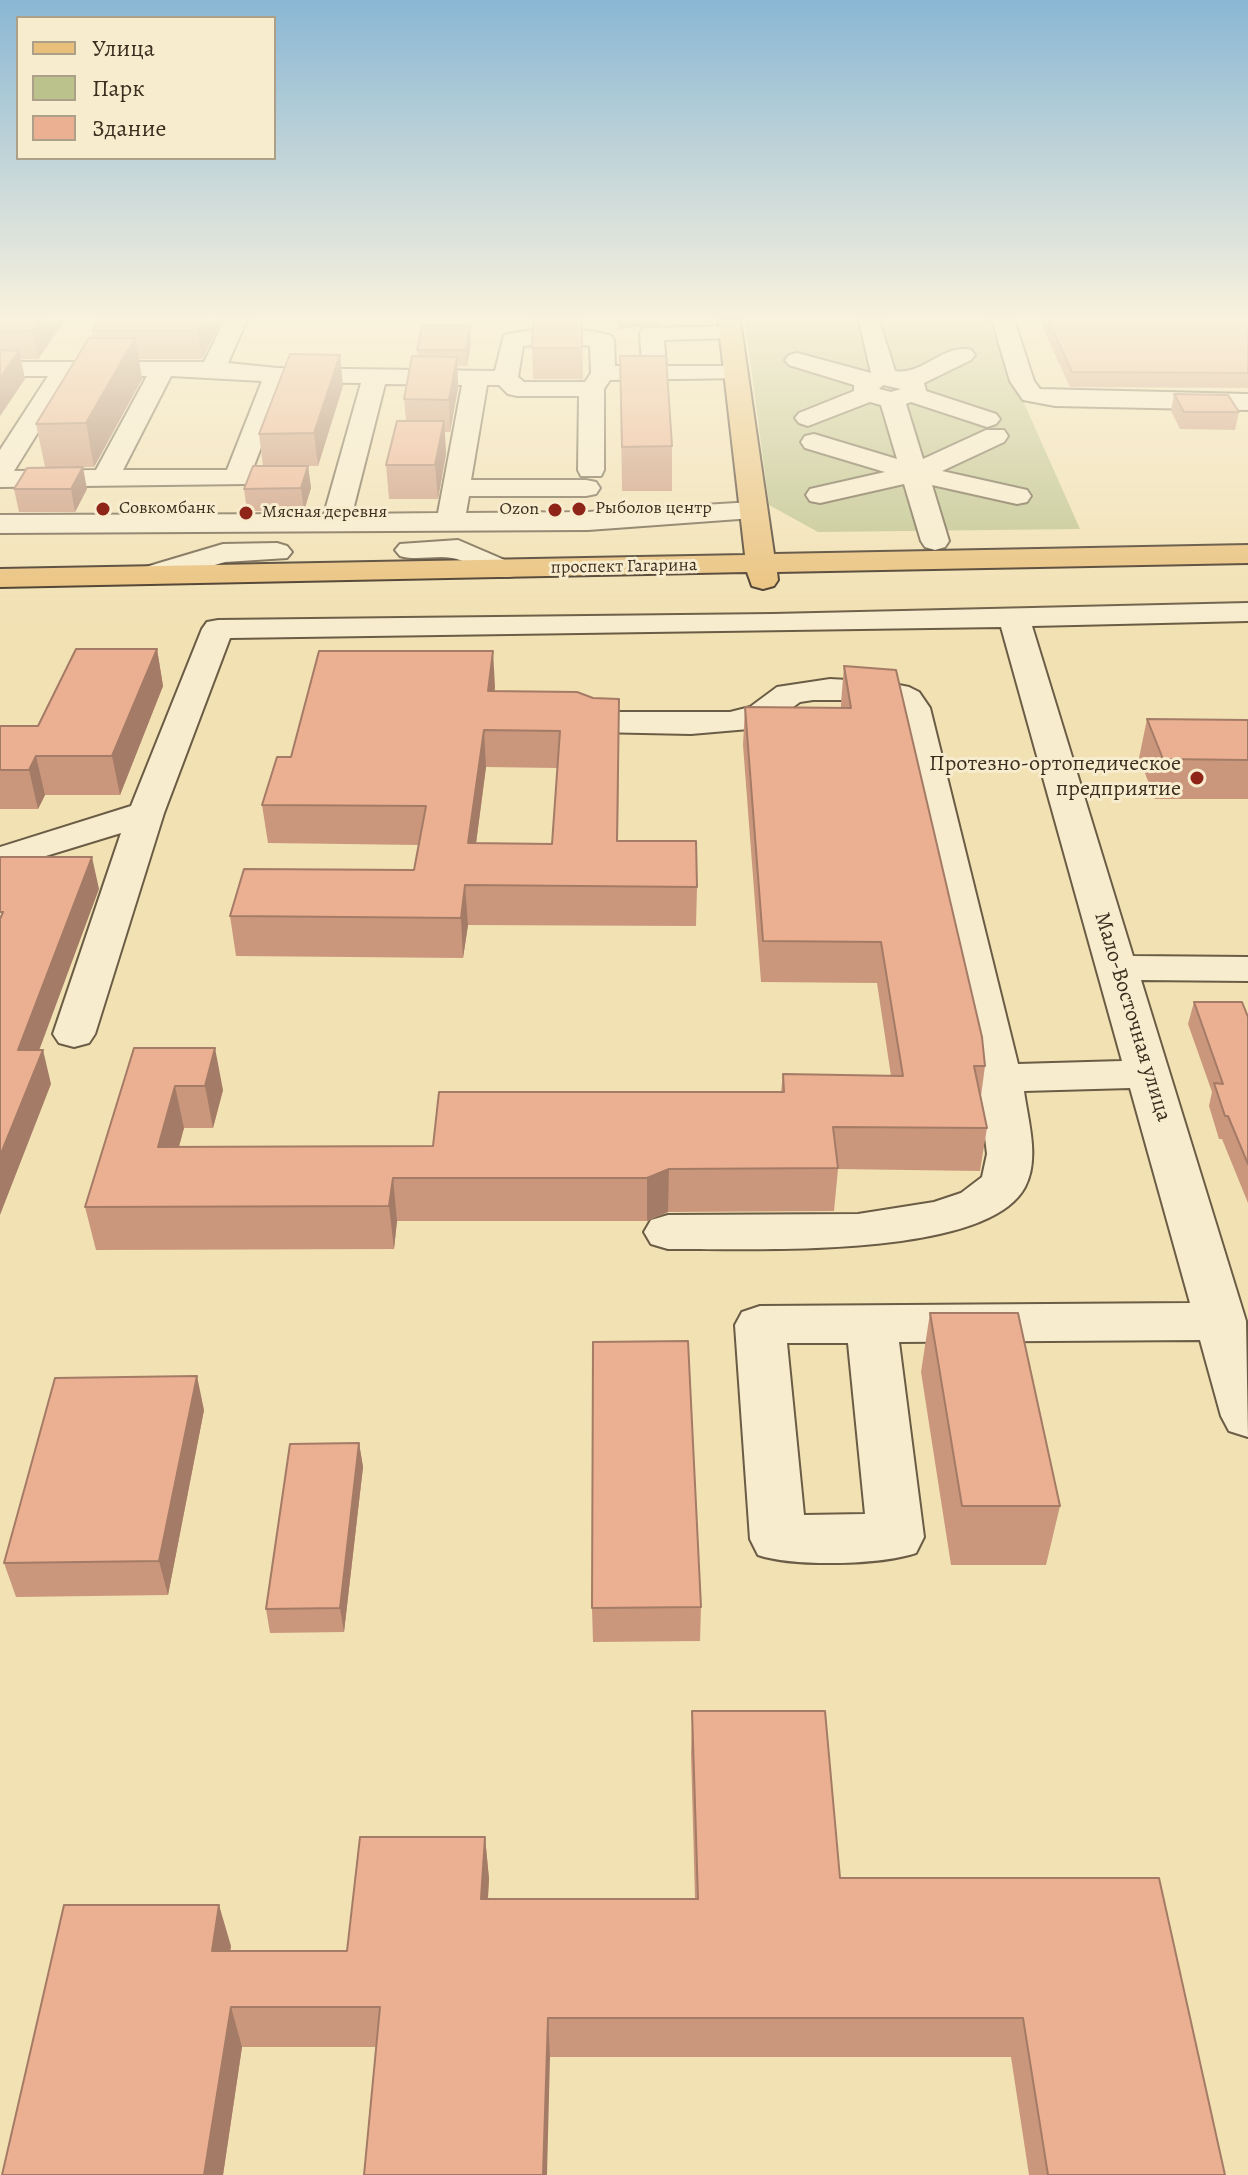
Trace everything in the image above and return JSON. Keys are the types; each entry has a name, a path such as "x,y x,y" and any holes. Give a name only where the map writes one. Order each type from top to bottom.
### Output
{"main road":[{"path":"741,422 761,572"},
{"name":"проспект Гагарина","path":"0,595 1248,554"},
{"name":"проспект Гагарина","path":"0,578 503,570 1248,570"}],"street":[{"path":"0,471 32,422"},
{"path":"106,478 129,422"},
{"path":"237,478 259,422"},
{"path":"335,524 363,422"},
{"path":"450,523 468,422"},
{"path":"456,488 589,479 594,422"},
{"path":"827,422 811,430 916,473 1017,496"},
{"path":"900,422 935,541"},
{"path":"820,495 916,473 991,428 974,422"},
{"path":"357,442 388,442"},
{"path":"434,443 464,443"},
{"path":"0,479 269,477"},
{"path":"316,477 348,477"},
{"path":"0,524 588,521 753,510"},
{"path":"761,572 773,623"},
{"path":"74,1034 146,813 218,629 773,623 1248,612"},
{"name":"Мало-Восточная улица","path":"1014,618 1248,1416"},
{"path":"594,722 692,724 750,719 767,714 791,692 843,690 890,693 906,698 913,708 1000,1078 1010,1154 1004,1184 978,1205 937,1218 858,1231 668,1232"},
{"path":"0,859 146,813"},
{"path":"1117,968 1248,969"},
{"path":"1000,1078 1149,1074"},
{"path":"871,1323 1221,1321"}],"green space":[{"path":"758,422 1032,422 1080,529 818,532 769,505"}],"building":[{"path":"38,422 87,422 86,423 36,424"},
{"path":"264,422 318,422 314,433 259,434"},
{"path":"397,422 444,422 435,465 386,465"},
{"path":"621,422 670,422 672,446 622,447"},
{"path":"253,466 308,466 301,488 244,489"},
{"path":"83,467 71,489 14,489 27,468"},
{"path":"76,649 157,649 112,756 36,756 29,770 0,770 0,726 38,726"},
{"path":"319,651 493,651 488,691 577,692 593,698 619,699 617,841 696,841 697,887 465,885 461,918 230,916 244,869 414,870 426,806 262,805 277,757 291,757","holes":["484,730 560,731 552,844 468,843"]},
{"path":"844,666 896,670 982,1037 985,1066 974,1066 987,1128 833,1127 838,1168 669,1169 647,1178 393,1178 389,1206 85,1207 134,1048 215,1048 205,1086 175,1086 158,1147 433,1146 439,1092 784,1092 783,1074 903,1076 881,942 763,941 745,707 851,708"},
{"path":"1147,719 1248,720 1248,760 1163,759"},
{"path":"0,857 92,857 18,1050 43,1050 0,1156 0,919 3,912 0,912"},
{"path":"1194,1002 1242,1002 1248,1017 1248,1164 1228,1116 1225,1116 1214,1083 1223,1084"},
{"path":"930,1313 1018,1313 1060,1506 962,1506"},
{"path":"688,1341 701,1607 592,1608 593,1342"},
{"path":"197,1376 159,1561 4,1563 55,1378"},
{"path":"359,1443 340,1608 266,1609 290,1444"},
{"path":"692,1711 825,1711 840,1878 1159,1878 1225,2175 1048,2175 1023,2018 548,2018 543,2175 364,2175 380,2007 231,2007 204,2175 2,2175 64,1905 219,1905 212,1951 347,1951 360,1837 485,1837 481,1899 698,1899"}],"place":[{"name":"Совкомбанк","path":"103,509"},
{"name":"Рыболов центр","path":"579,509"},
{"name":"Ozon","path":"555,510"},
{"name":"Мясная деревня","path":"246,513"},
{"name":"Протезно-ортопедическое предприятие","path":"1197,778"}]}
